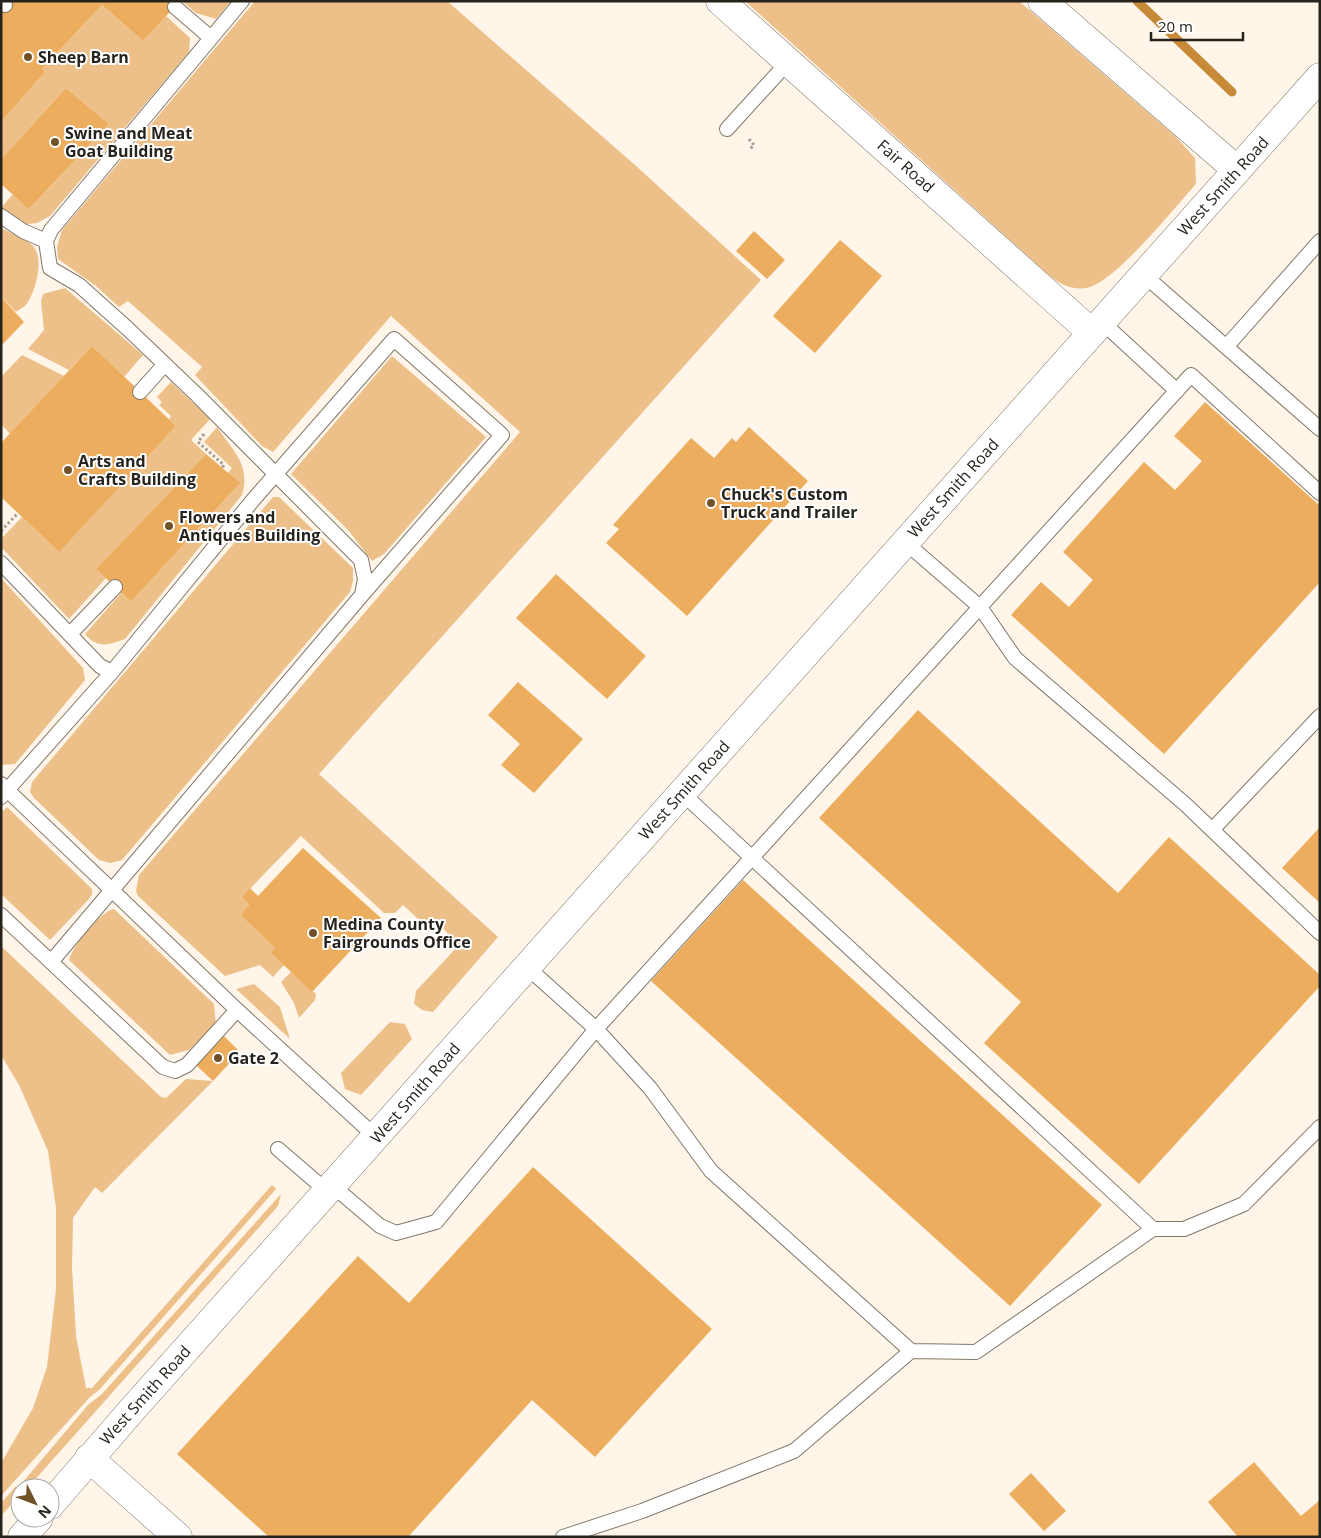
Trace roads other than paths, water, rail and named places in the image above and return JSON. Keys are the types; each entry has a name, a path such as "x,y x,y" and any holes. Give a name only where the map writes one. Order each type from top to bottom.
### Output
{"street":[{"name":"Fair Road","path":"720,1 1097,327"},
{"path":"1042,1 1237,170"},
{"name":"West Smith Road","path":"60,1494 89,1458 331,1189 1320,77"},
{"path":"89,1458 178,1537"}],"lane":[{"path":"242,1 51,230 46,241 50,268 78,285 165,364 361,560 365,579 362,595"},
{"path":"175,7 212,38"},
{"path":"727,129 789,61"},
{"path":"1,216 23,231 46,241"},
{"path":"1226,347 1320,241"},
{"path":"1144,275 1320,429"},
{"path":"1097,327 1177,391"},
{"path":"51,962 112,890 362,595 502,435 394,339 276,474 112,672 3,790 112,890 237,1010 376,1137"},
{"path":"140,392 165,364"},
{"path":"278,1149 380,1226 396,1233 410,1231 436,1222 596,1029 1191,375 1320,493"},
{"path":"905,542 980,607 1015,658 1212,830 1320,933"},
{"path":"1,563 100,666 112,672"},
{"path":"70,634 115,587"},
{"path":"1212,830 1320,716"},
{"path":"682,793 1153,1229"},
{"path":"1,915 163,1067 174,1071 187,1065 237,1010"},
{"path":"527,967 596,1029 650,1088 711,1171 911,1351 976,1352 1153,1229 1184,1229 1244,1204 1320,1127"},
{"path":"563,1537 642,1512 794,1451 911,1351"}],"waterway":[{"path":"1137,1 1232,92"}],"place":[{"name":"Sheep Barn","path":"28,57"},
{"name":"Swine and Meat Goat Building","path":"55,142"},
{"name":"Arts and Crafts Building","path":"68,470"},
{"name":"Chuck's Custom Truck and Trailer","path":"711,503"},
{"name":"Flowers and Antiques Building","path":"169,526"},
{"name":"Medina County Fairgrounds Office","path":"313,933"},
{"name":"Gate 2","path":"218,1058"}]}
